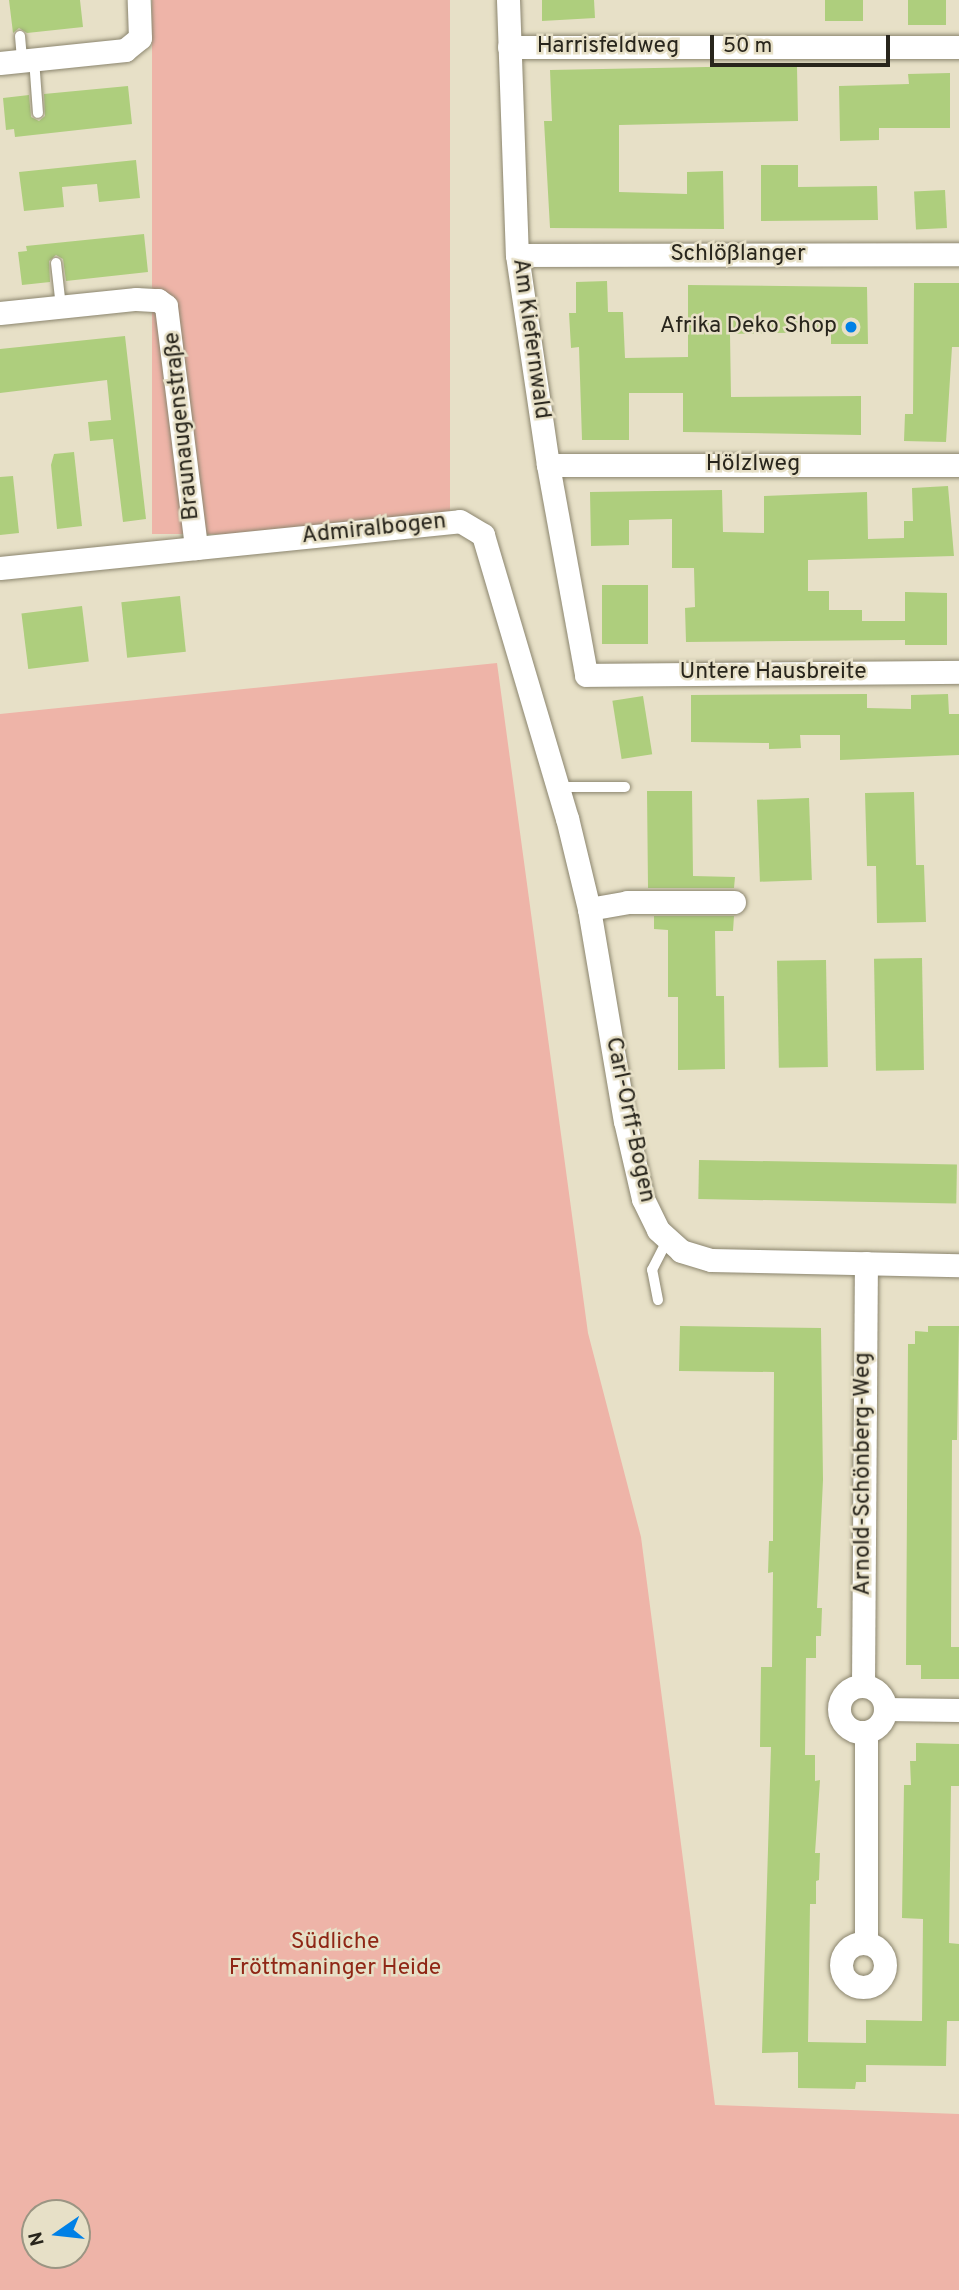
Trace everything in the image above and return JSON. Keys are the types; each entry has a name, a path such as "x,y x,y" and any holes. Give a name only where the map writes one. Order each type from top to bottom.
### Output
{"street":[{"path":"19,61 131,47 140,38 139,0"},
{"name":"Am Kiefernwald","path":"508,0 517,255 548,465 586,675"},
{"name":"Harrisfeldweg","path":"509,47 959,47"},
{"name":"Schlößlanger","path":"517,255 959,254"},
{"name":"Braunaugenstraße","path":"0,313 148,299 158,300 170,313 196,548"},
{"name":"Hölzlweg","path":"548,465 959,465"},
{"name":"Admiralbogen","path":"0,568 460,521 483,535 559,787 589,909"},
{"name":"Untere Hausbreite","path":"586,675 959,672"},
{"path":"589,909 627,902 734,902"},
{"name":"Carl-Orff-Bogen","path":"589,909 642,1199 658,1230 681,1251 710,1260 959,1265"},
{"name":"Arnold-Schönberg-Weg","path":"863,1685 866,1263"},
{"path":"863,1685 881,1696 886,1709 880,1724 866,1732 844,1725 838,1710 842,1695 863,1685"},
{"path":"886,1709 959,1710"},
{"path":"866,1732 866,1943"}],"lane":[{"path":"20,36 19,61 38,113"},
{"path":"56,262 61,307"},
{"path":"559,787 625,787"},
{"path":"658,1300 652,1270 668,1238"}],"green space":[{"path":"152,0 450,0 450,534 152,534"},
{"name":"Südliche Fröttmaninger Heide","path":"497,663 588,1333 641,1537 715,2105 959,2114 959,2290 0,2290 0,714"}],"building":[{"path":"9,0 80,0 83,27 27,33 19,28 13,33"},
{"path":"542,0 594,0 595,18 542,21"},
{"path":"825,0 863,0 863,21 825,21"},
{"path":"908,0 946,0 946,25 908,25"},
{"path":"797,66 798,121 619,125 619,192 687,194 687,172 723,171 724,229 550,228 544,121 552,121 550,70"},
{"path":"950,73 950,128 879,128 879,140 840,141 839,86 909,84 908,74"},
{"path":"128,86 132,124 15,137 14,129 6,130 3,98 29,95 31,117 39,121 45,116 44,94"},
{"path":"136,160 140,198 99,202 97,184 62,187 64,207 24,211 19,172"},
{"path":"761,165 798,165 798,187 877,186 878,220 761,221"},
{"path":"945,190 947,228 916,230 914,192"},
{"path":"144,234 148,272 66,281 63,259 56,255 49,261 50,282 22,285 18,252 27,251 26,246"},
{"path":"607,281 608,312 623,312 625,358 688,357 688,285 867,287 868,344 831,344 831,332 730,334 731,397 861,396 861,435 683,432 683,393 629,393 629,440 582,440 579,347 571,348 569,313 576,313 576,282"},
{"path":"914,283 959,283 959,347 952,347 946,442 904,441 905,414 913,414"},
{"path":"125,336 146,519 123,522 113,439 90,441 88,422 111,420 107,380 0,393 0,349"},
{"path":"74,452 82,526 57,529 51,465 54,454"},
{"path":"13,476 19,533 0,535 0,477"},
{"path":"948,486 954,556 808,560 808,591 829,591 829,610 862,610 862,621 905,621 905,592 947,593 947,645 905,645 905,640 686,642 685,608 695,607 694,568 672,568 672,519 629,520 629,545 591,546 590,492 722,490 723,532 764,533 764,496 867,492 868,539 904,538 904,521 913,521 912,488"},
{"path":"602,585 648,585 648,644 602,644"},
{"path":"180,596 186,652 127,658 121,602"},
{"path":"82,606 89,662 28,669 21,613"},
{"path":"867,694 867,708 911,709 911,695 948,694 949,714 959,714 959,755 840,760 840,735 800,735 801,748 769,749 769,743 691,742 691,695"},
{"path":"643,696 652,754 622,759 612,701"},
{"path":"647,791 692,791 693,876 735,877 734,888 648,888"},
{"path":"914,792 916,865 924,865 926,922 877,923 876,866 867,866 865,793"},
{"path":"809,798 812,880 760,882 757,800"},
{"path":"654,916 734,916 733,931 715,931 716,996 724,996 725,1069 678,1070 678,997 668,997 668,930 654,929"},
{"path":"922,958 924,1070 876,1071 874,959"},
{"path":"826,960 828,1067 779,1068 777,961"},
{"path":"699,1160 957,1165 956,1203 698,1199"},
{"path":"680,1326 821,1328 823,1480 817,1608 822,1608 821,1636 816,1636 816,1658 806,1658 805,1755 815,1755 815,1781 820,1780 815,1853 820,1853 819,1880 816,1881 816,1904 810,1904 808,2042 866,2043 866,2020 922,2021 923,1919 902,1918 904,1785 911,1785 910,1761 916,1761 916,1743 959,1744 959,1786 951,1786 949,1943 959,1944 959,2021 947,2021 946,2066 866,2065 866,2082 856,2082 855,2089 798,2088 798,2052 762,2053 771,1747 760,1747 761,1667 772,1667 773,1572 768,1573 769,1541 773,1541 774,1372 679,1371"},
{"path":"928,1326 959,1326 957,1440 952,1440 951,1647 959,1647 959,1679 921,1679 921,1665 906,1665 908,1344 915,1344 915,1331 928,1332"}],"place":[{"name":"Afrika Deko Shop","path":"851,327"}]}
